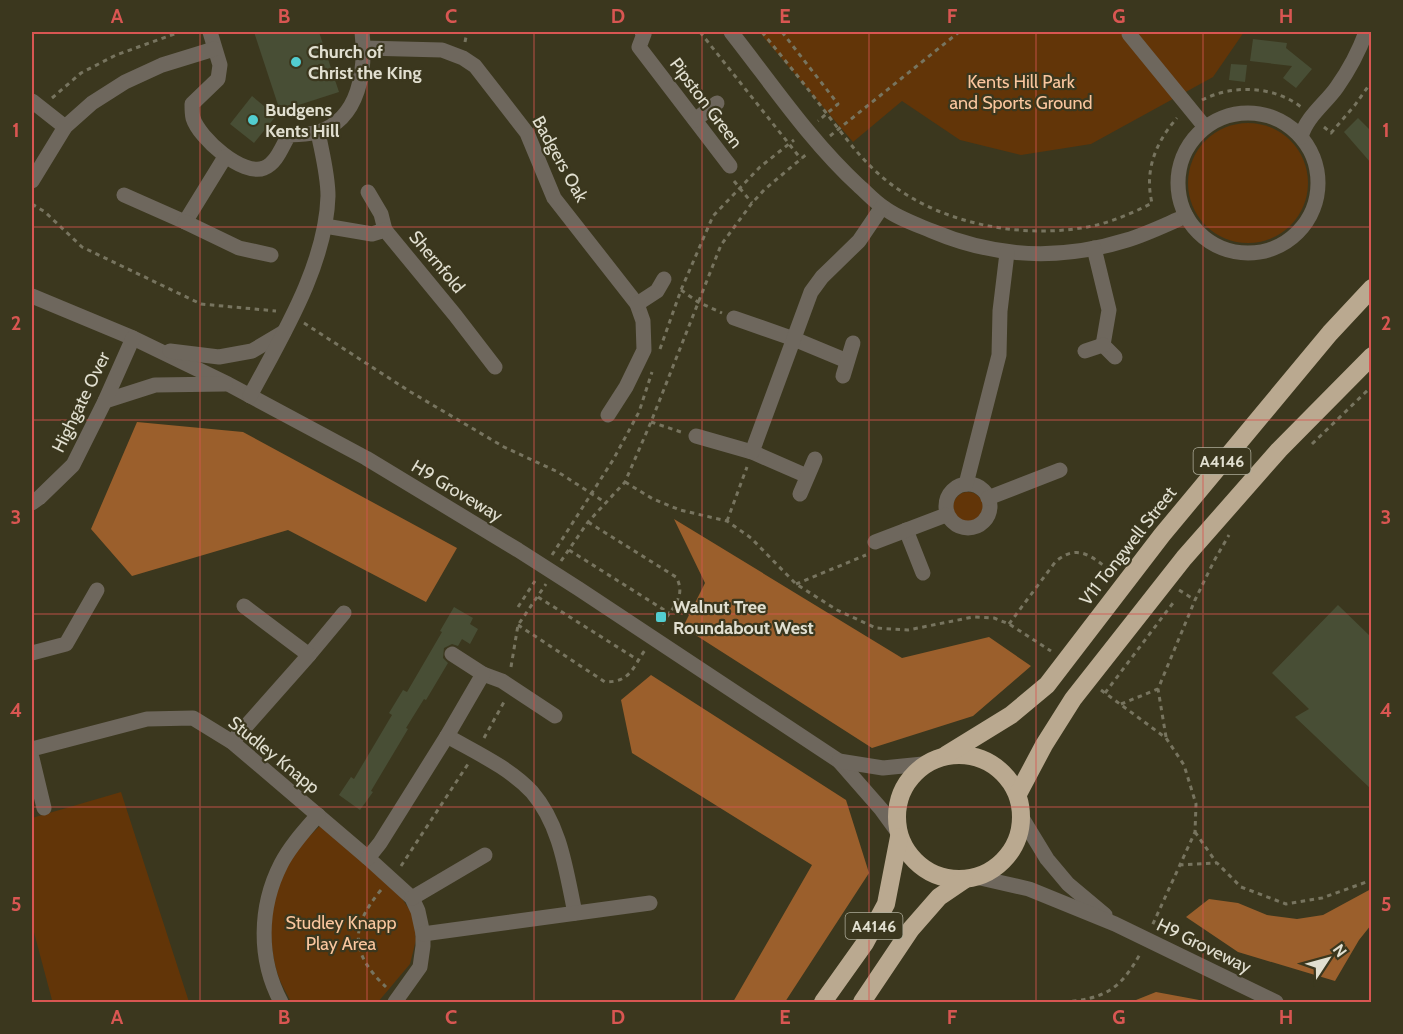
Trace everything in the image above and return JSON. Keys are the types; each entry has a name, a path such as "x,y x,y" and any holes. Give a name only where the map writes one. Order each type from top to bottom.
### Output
{"highway":[{"name":"V11 Tongwell Street","path":"946,755 1011,716 1047,685 1162,535 1330,333 1371,288"},
{"name":"A4146","path":"1018,794 1044,745 1073,699 1184,558 1256,477 1371,356"},
{"name":"A4146","path":"822,1002 865,943 886,904 898,834 897,806 906,782 923,764 946,755 968,754 989,761 1006,775 1018,794 1022,818 1018,837 1009,855 994,869 970,878 939,897 911,929 862,1002"},
{"path":"898,834 914,861 937,876 970,878"}],"street":[{"path":"210,32 220,65 218,79 192,104 193,119 225,157 252,170 264,168 275,160 289,135 318,132 338,121 352,105 361,80 364,48 362,32"},
{"name":"Pipston Green","path":"644,32 639,47 730,166"},
{"path":"731,32 819,145 882,207 958,243 1007,253 1052,255 1129,240 1186,216"},
{"path":"1302,137 1304,126 1338,87 1359,50 1366,32"},
{"path":"1129,34 1206,127"},
{"name":"Badgers Oak","path":"364,48 442,51 463,58 476,66 527,132 554,198 637,304 643,321 644,350 626,387 608,415"},
{"path":"32,181 65,128 93,103 125,82 162,65 214,49"},
{"path":"695,120 717,103"},
{"path":"36,105 65,128"},
{"path":"1248,113 1266,115 1288,125 1302,137 1314,157 1318,180 1316,204 1305,225 1288,241 1267,251 1243,253 1221,248 1201,235 1186,216 1180,198 1178,178 1182,159 1192,141 1206,127 1226,116 1248,113"},
{"path":"250,396 294,316 325,226 328,194 318,132"},
{"path":"185,222 225,157"},
{"path":"369,192 381,214 385,230"},
{"path":"124,195 239,248 271,255"},
{"path":"752,452 811,292 822,277 859,241 882,207"},
{"name":"Shernfold","path":"325,226 372,234 385,230 495,367"},
{"path":"1094,248 1109,310 1102,345"},
{"path":"966,484 999,355 1000,311 1007,253"},
{"path":"637,304 657,291 664,279"},
{"name":"H9 Groveway","path":"32,296 133,338 228,384 366,458 518,550 839,761 881,809 898,834"},
{"path":"734,318 847,361"},
{"path":"158,350 219,357 252,351 285,332"},
{"name":"Highgate Over","path":"32,503 73,465 133,338"},
{"path":"843,376 853,343"},
{"path":"1085,351 1102,345"},
{"path":"1102,345 1115,357"},
{"path":"105,401 155,385 228,384"},
{"path":"696,436 752,452 807,476"},
{"path":"800,495 815,459"},
{"path":"988,498 1060,470"},
{"path":"966,484 980,487 990,505 987,519 976,528 962,528 955,525 946,514 946,501 949,494 953,489 966,484"},
{"path":"870,548 946,514"},
{"path":"906,530 923,573"},
{"path":"32,653 66,644 97,590"},
{"path":"244,606 309,655"},
{"path":"232,742 344,613"},
{"path":"452,654 483,674 507,684 555,716"},
{"path":"368,858 380,843 447,736 483,674"},
{"name":"Studley Knapp","path":"32,749 147,718 193,718 232,742 412,898 418,911 423,934 420,967 397,1001"},
{"path":"447,736 508,772 531,792 543,808 558,837 574,913"},
{"path":"32,758 44,808"},
{"name":"H9 Groveway","path":"839,761 883,768 923,764"},
{"name":"Studley Knapp","path":"281,1002 266,961 263,927 268,895 282,862 298,837 318,816"},
{"name":"H9 Groveway","path":"1022,818 1047,858 1068,884 1115,924"},
{"path":"412,898 485,855"},
{"name":"H9 Groveway","path":"970,878 1029,889 1115,924 1276,1002"},
{"path":"423,934 651,903"}],"path":[{"path":"36,105 81,73 116,55 180,32"},
{"path":"700,32 801,159"},
{"path":"762,32 838,129 883,177 939,211 966,221 998,227 1042,230 1096,225 1117,219 1152,203 1149,176 1155,152 1167,130 1177,118 1205,98 1226,91 1246,89 1281,96 1313,116 1331,133 1355,105 1371,81"},
{"path":"658,357 681,290 713,216 760,166 838,104 782,32"},
{"path":"556,568 588,522 625,482 721,245 752,203 801,159 959,32"},
{"path":"730,166 725,171 752,203"},
{"path":"32,204 45,212 82,247 201,304 269,309 294,316 408,391 504,447 558,472 606,503"},
{"path":"681,290 698,302 734,318"},
{"path":"549,560 613,460 639,412 654,368"},
{"path":"1307,449 1371,386"},
{"path":"651,422 696,436"},
{"path":"727,521 752,452"},
{"path":"625,482 653,500 680,510 727,521 751,538 796,584 837,610 876,628 908,630 973,617 994,618 1009,624 1055,654"},
{"path":"1166,738 1158,689 1200,590 1233,529"},
{"path":"796,584 870,548"},
{"path":"569,550 669,613"},
{"path":"1009,624 1056,561 1066,553 1079,552 1090,555 1126,582"},
{"path":"397,1001 364,962 358,940 359,923 368,905 407,860 475,752 507,684 518,625 550,578"},
{"path":"518,607 537,579"},
{"path":"538,596 638,660"},
{"path":"1105,693 1175,601"},
{"path":"1098,688 1166,738 1184,765 1196,804 1195,832 1217,863 1241,887 1286,904 1322,898 1371,880"},
{"path":"1120,705 1158,689"},
{"path":"1179,866 1217,863"}],"green space":[{"name":"Kents Hill Park and Sports Ground","path":"759,32 1244,32 1213,77 1091,144 1021,155 960,140 902,101 853,142"},
{"path":"1248,123 1271,127 1291,140 1304,160 1308,183 1304,206 1291,226 1271,239 1248,243 1225,239 1205,226 1192,206 1188,183 1192,160 1205,140 1225,127"},
{"path":"968,492 979,496 983,507 979,518 968,522 957,518 953,507 957,496"},
{"path":"121,792 189,1002 50,1002 52,1000 32,925 32,818"},
{"name":"Studley Knapp Play Area","path":"322,824 397,891 413,915 416,940 410,964 378,1002 291,1002 279,978 271,929 275,895 287,864 296,850"}],"shaded area":[{"path":"137,422 243,432 457,548 426,602 288,530 132,576 91,529"},
{"path":"674,519 902,658 989,637 1031,666 973,716 872,748 683,627 705,583"},
{"path":"651,675 846,800 869,873 785,1002 733,1002 812,865 632,753 621,700"},
{"path":"1371,889 1371,925 1359,940 1335,981 1238,952 1186,917 1209,899 1238,903 1267,915 1297,919 1323,915"},
{"path":"1156,992 1210,1002 1131,1002"}],"building":[{"name":"Church of Christ the King","path":"254,32 319,32 339,92 280,111"},
{"path":"1253,39 1287,43 1286,48 1312,69 1296,88 1283,78 1292,66 1250,61"},
{"path":"1231,64 1247,65 1245,82 1229,80"},
{"name":"Budgens Kents Hill","path":"252,96 276,116 254,143 230,124"},
{"path":"1358,118 1371,131 1371,163 1344,132"},
{"path":"1338,605 1371,637 1371,789 1295,717 1309,709 1272,673"},
{"path":"454,607 473,618 470,624 478,629 470,644 462,639 458,646 452,644 444,648 443,658 448,663 406,728 408,729 371,791 373,792 360,810 339,795 351,777 354,779 392,715 389,713 403,690 407,692"}],"place":[{"name":"Church of Christ the King","path":"296,62"},
{"name":"Budgens Kents Hill","path":"253,120"},
{"name":"Walnut Tree Roundabout West","path":"661,617"}]}
